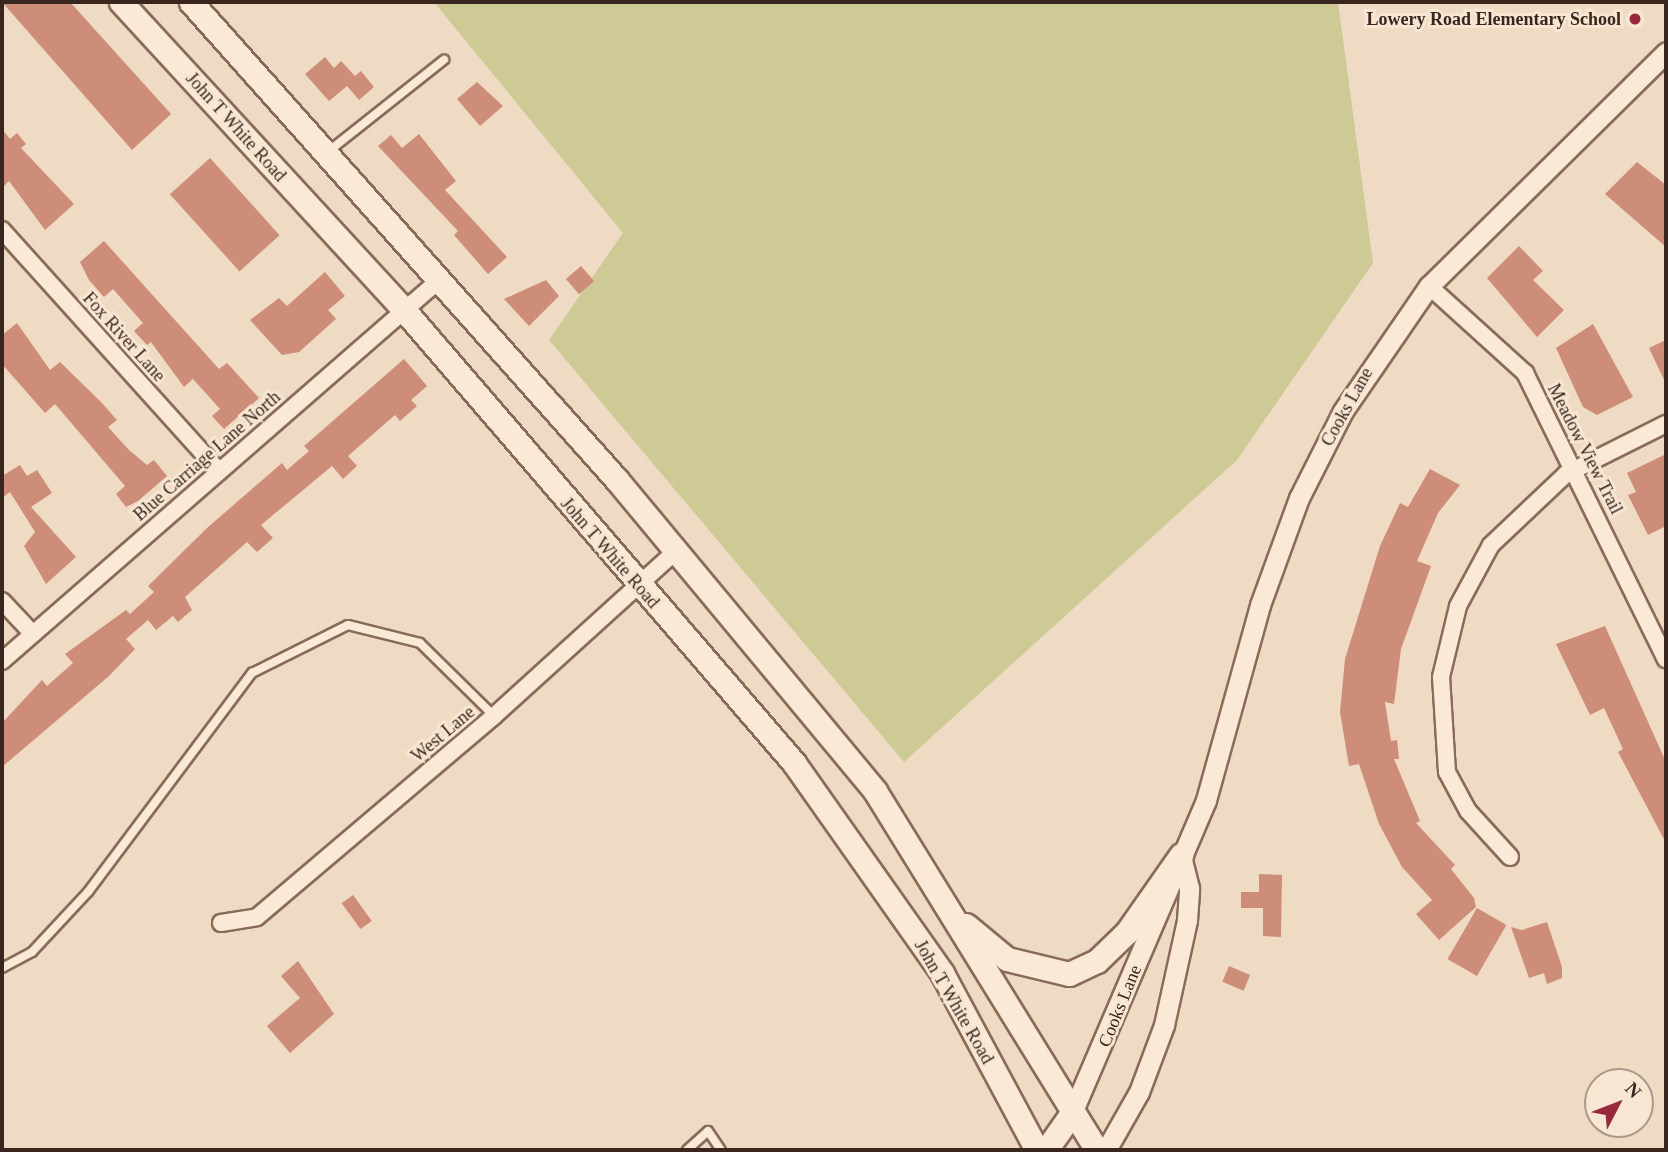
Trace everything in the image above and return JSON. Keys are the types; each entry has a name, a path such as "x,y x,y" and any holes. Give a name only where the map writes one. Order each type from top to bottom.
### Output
{"main road":[{"name":"John T White Road","path":"121,2 404,310 829,810 942,973 1037,1150"},
{"path":"191,2 329,151 438,281 676,551 875,791 1097,1150"},
{"path":"944,905 1007,960 1069,974 1097,961 1127,932 1181,855"},
{"name":"Cooks Lane","path":"1046,1150 1072,1112"}],"street":[{"name":"Cooks Lane","path":"1072,1112 1206,800 1260,606 1299,498 1349,401 1429,286 1666,52"},
{"name":"Fox River Lane","path":"2,230 218,470"},
{"name":"Blue Carriage Lane North","path":"2,661 438,281"},
{"name":"Meadow View Trail","path":"1429,286 1525,373 1574,467 1666,659"},
{"path":"1510,857 1468,811 1447,772 1441,677 1458,606 1491,545 1574,467 1666,424"},
{"name":"West Lane","path":"221,923 257,917 494,716 676,551"},
{"path":"2,600 33,635"},
{"path":"1106,1150 1139,1092 1164,1025 1187,920 1189,888 1181,855"}],"lane":[{"path":"329,151 444,60"},
{"path":"2,968 32,952 88,892 253,673 348,625 419,643 494,716"},
{"path":"687,1150 708,1131 721,1150"}],"shaded area":[{"path":"434,2 1338,2 1373,263 1237,460 904,762 549,340 623,233"}],"building":[{"path":"2,2 70,2 171,114 132,150"},
{"path":"325,57 334,68 341,61 355,76 361,71 374,87 359,100 347,86 329,101 305,74"},
{"path":"477,82 503,106 480,126 457,99"},
{"path":"2,129 10,139 17,133 26,144 21,148 74,204 45,230 9,181 2,188"},
{"path":"419,134 456,181 445,190 507,257 488,274 454,235 458,231 378,146 391,135 402,148"},
{"path":"210,158 280,235 239,271 170,194"},
{"path":"1637,162 1666,185 1666,247 1605,194"},
{"path":"104,241 219,369 227,363 259,398 224,429 212,416 220,409 193,379 184,387 151,342 147,345 134,331 143,323 113,289 104,297 89,280 80,262"},
{"path":"1519,246 1543,271 1533,280 1564,310 1537,337 1487,278"},
{"path":"581,266 594,281 579,294 566,279"},
{"path":"325,272 345,296 328,310 336,319 299,352 282,355 250,320 279,298 287,306"},
{"path":"546,280 559,296 529,326 504,299"},
{"path":"17,323 50,370 60,362 117,420 108,427 129,450 147,465 154,460 167,476 138,501 126,507 116,494 125,486 55,404 45,413 2,364 2,335"},
{"path":"1593,324 1633,397 1597,415 1583,407 1556,348"},
{"path":"1666,340 1666,384 1649,348"},
{"path":"404,359 427,386 411,400 417,406 400,421 395,415 348,456 357,466 343,479 332,466 261,525 273,538 257,552 247,542 185,597 192,610 178,622 173,616 156,630 148,620 126,639 135,649 109,676 2,767 2,723 42,680 47,686 73,663 65,654 126,610 130,614 154,592 148,586 207,528 282,463 287,470 309,451 304,446"},
{"path":"1666,454 1666,526 1648,535 1628,495 1636,492 1627,473"},
{"path":"20,465 27,476 37,470 52,493 31,507 76,557 46,584 24,546 35,532 10,492 2,498 2,476"},
{"path":"1430,469 1460,485 1438,513 1417,561 1431,566 1401,649 1394,704 1385,702 1391,741 1397,740 1399,759 1394,759 1420,821 1416,823 1455,865 1451,869 1474,898 1476,907 1439,940 1416,914 1432,900 1402,867 1379,824 1359,764 1349,766 1340,712 1345,659 1380,546 1400,503 1408,507"},
{"path":"1605,626 1666,762 1666,843 1618,752 1623,749 1604,708 1590,715 1556,644"},
{"path":"1259,874 1282,875 1281,937 1263,936 1263,908 1241,908 1241,892 1259,892"},
{"path":"353,895 372,921 360,929 342,903"},
{"path":"1477,908 1506,925 1477,976 1448,959"},
{"path":"1547,922 1562,967 1562,978 1547,984 1544,973 1529,978 1511,927 1522,930"},
{"path":"298,961 334,1014 290,1053 267,1026 300,998 281,976"},
{"path":"1229,966 1250,975 1244,991 1222,982"}],"place":[{"name":"Lowery Road Elementary School","path":"1635,19"}]}
